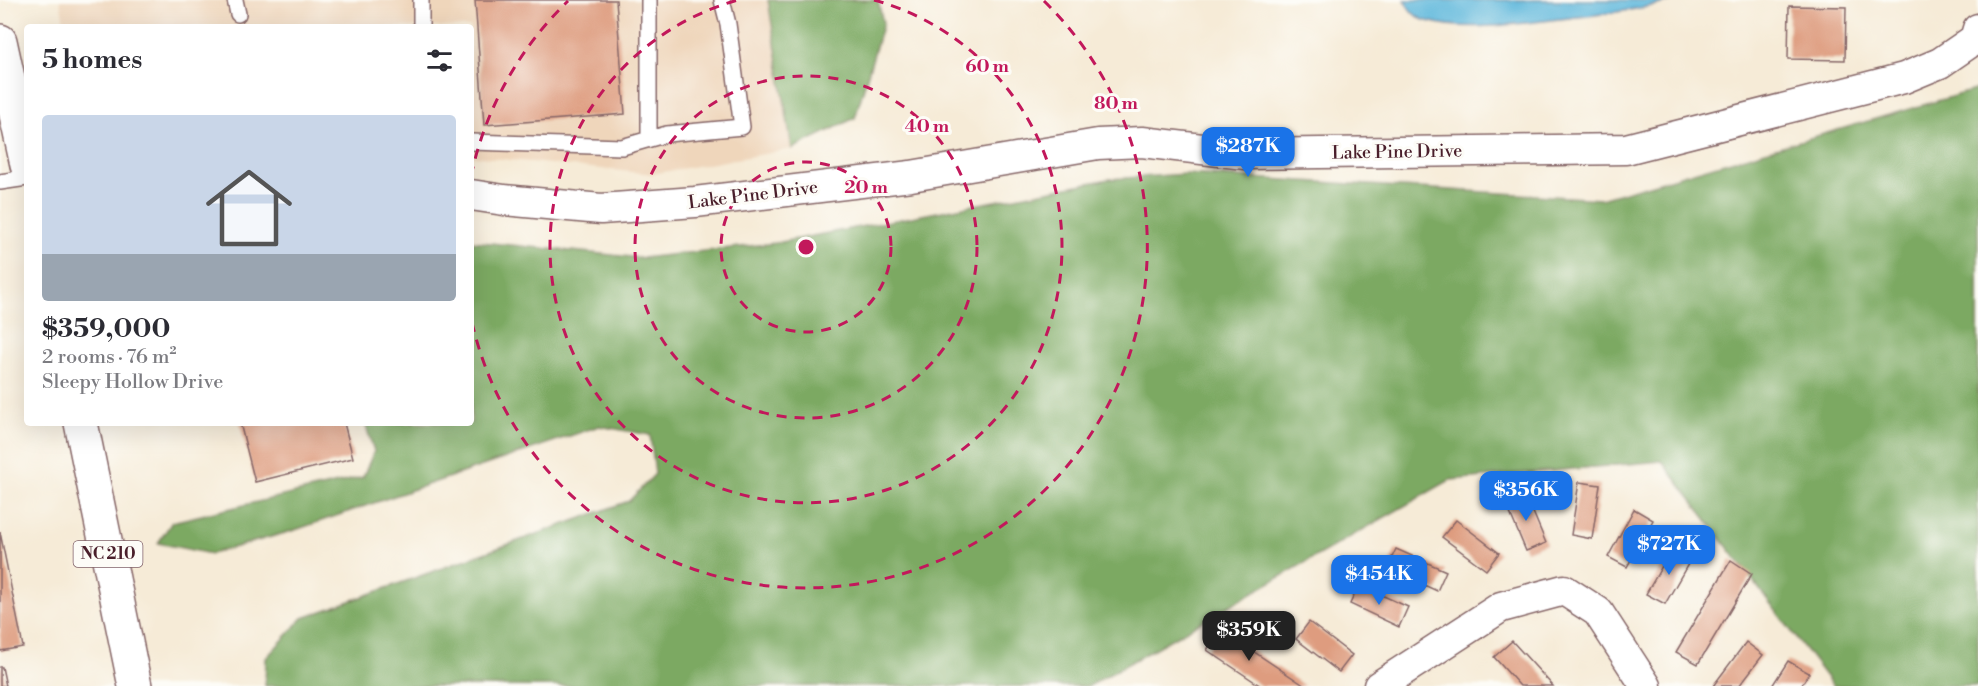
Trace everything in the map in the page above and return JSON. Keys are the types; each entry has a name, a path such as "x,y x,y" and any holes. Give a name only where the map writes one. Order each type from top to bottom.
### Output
{"main road":[{"path":"0,41 24,151"},
{"name":"NC 210","path":"82,426 135,686"}],"street":[{"name":"Lake Pine Drive","path":"474,195 601,209 695,202 911,176 1098,144 1131,142 1245,154 1626,149 1904,78 1940,63 1975,39 1978,29"},
{"path":"1379,686 1500,607 1564,590 1598,612 1646,686"}],"lane":[{"path":"421,0 421,24"},
{"path":"649,0 649,139"},
{"path":"474,142 622,147 667,134 742,127 728,24 722,0"},
{"path":"0,182 24,178"}],"shaded area":[{"path":"60,0 768,0 792,149 652,174 474,156 474,24 64,24"}],"green space":[{"path":"768,0 878,0 883,23 855,118 792,149"},
{"path":"1978,89 1978,686 1833,686 1662,461 1450,480 1089,686 265,686 266,658 303,618 629,501 655,474 650,435 599,426 292,531 211,554 158,543 172,522 363,477 374,451 366,426 474,426 474,241 642,258 776,243 1109,179 1186,174 1601,199"}],"water":[{"path":"1404,0 1678,0 1604,14 1476,27 1423,20 1413,13"}],"building":[{"path":"475,0 616,0 625,114 484,125"},
{"path":"1789,6 1846,7 1845,60 1788,59"},
{"path":"241,426 345,426 353,458 255,482"},
{"path":"1579,482 1600,485 1592,539 1571,535"},
{"path":"1525,493 1546,543 1526,551 1505,501"},
{"path":"1634,509 1653,520 1627,567 1608,557"},
{"path":"1456,520 1499,553 1486,570 1442,537"},
{"path":"0,532 23,647 0,651"},
{"path":"1673,547 1692,557 1665,604 1646,594"},
{"path":"1396,549 1446,571 1437,591 1387,568"},
{"path":"1731,560 1752,574 1698,664 1676,652"},
{"path":"1359,585 1408,607 1399,627 1350,604"},
{"path":"1309,622 1352,655 1339,672 1296,639"},
{"path":"1220,629 1305,686 1261,686 1207,650"},
{"path":"1512,641 1553,686 1520,686 1494,657"},
{"path":"1746,642 1763,655 1739,686 1713,686"},
{"path":"1788,661 1809,673 1801,686 1772,686"},
{"path":"0,667 2,667 6,686 0,686"}]}
